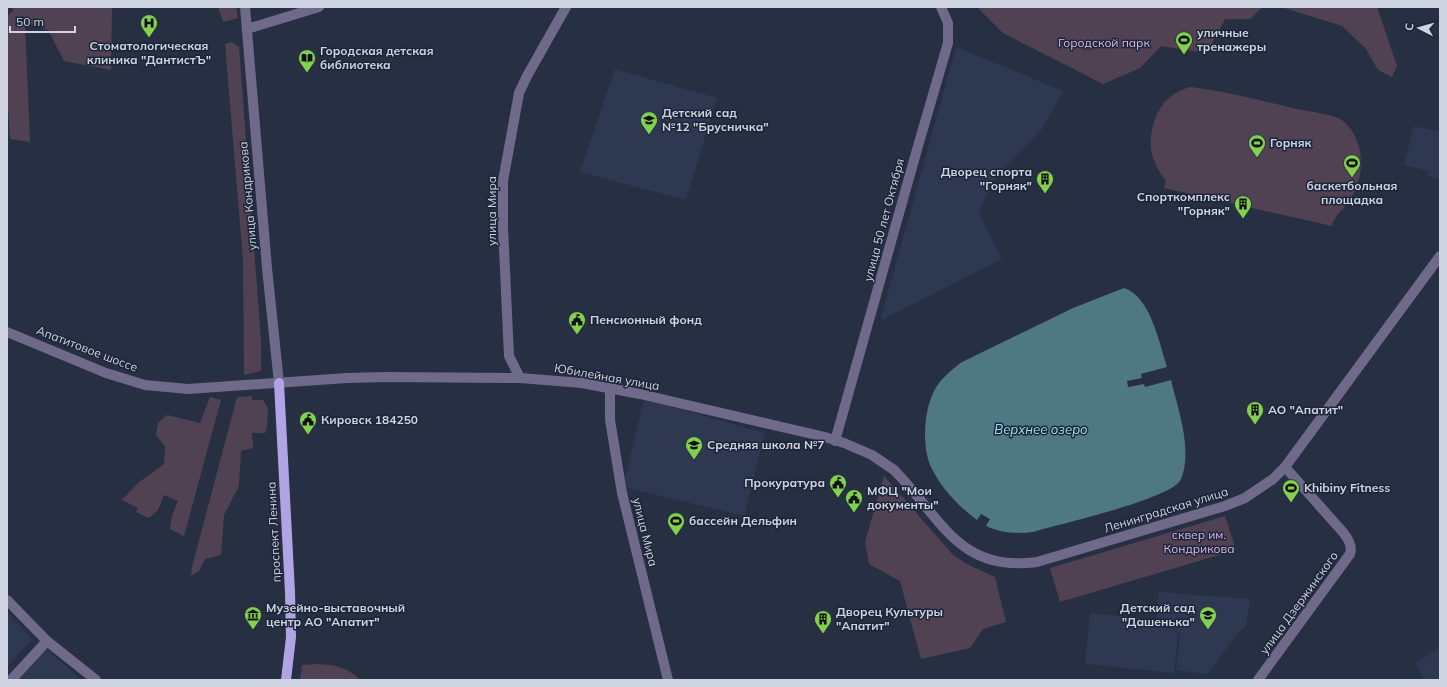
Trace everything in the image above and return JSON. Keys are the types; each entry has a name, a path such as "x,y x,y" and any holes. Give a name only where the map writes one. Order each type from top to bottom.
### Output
{"main road":[{"name":"проспект Ленина","path":"279,383 290,592 291,637 286,680"}],"street":[{"name":"улица Кондрикова","path":"245,7 267,268 279,383"},
{"path":"247,29 318,7"},
{"name":"улица Мира","path":"520,378 509,356 503,227 503,181 520,93 527,76 566,7"},
{"name":"улица 50 лет Октября","path":"835,441 948,43 948,23 941,7"},
{"name":"Ленинградская улица","path":"894,470 954,539 977,555 993,560 1026,564 1037,562 1215,510 1245,498 1273,479 1285,467 1440,256"},
{"name":"Апатитовое шоссе","path":"7,332 106,373 145,385 188,389 279,383"},
{"name":"Юбилейная улица","path":"279,383 355,378 520,378 562,380 610,388 806,432 872,455 894,470"},
{"name":"улица Мира","path":"610,388 610,420 622,493 668,680"},
{"name":"улица Дзержинского","path":"1258,680 1350,554 1352,549 1348,538 1285,467"},
{"path":"7,600 47,641 96,680"},
{"path":"11,680 47,641"}],"shaded area":[{"path":"956,47 1063,91 1042,129 996,177 979,212 1002,259 880,321"},
{"name":"Детский сад №12 \"Брусничка\"","path":"615,69 717,98 686,200 580,172"},
{"path":"1414,126 1440,132 1440,179 1427,176 1428,171 1404,165"},
{"name":"Средняя школа №7","path":"644,399 765,433 744,516 623,487"},
{"path":"1159,592 1250,599 1246,626 1236,635 1208,674 1176,670 1180,635 1173,629 1178,634 1174,673 1085,664 1090,613 1160,620 1157,617"},
{"path":"7,612 32,639 7,667"},
{"path":"1440,647 1440,680 1425,680 1415,664"},
{"path":"46,649 82,680 18,680"}],"green space":[{"path":"12,7 112,7 111,70 64,61 48,30 25,23 30,142 10,139 7,92 7,16 13,11"},
{"path":"218,7 236,7 238,18 223,22"},
{"name":"Городской парк","path":"977,7 1262,7 1250,19 1225,19 1207,53 1161,46 1140,68 1103,84 1003,33"},
{"path":"1281,7 1377,7 1397,66 1392,77 1378,70 1366,49 1342,26"},
{"path":"232,42 239,47 261,340 261,371 244,375 243,260 225,44"},
{"name":"Горняк","path":"1190,87 1230,94 1335,117 1349,126 1358,143 1361,155 1359,180 1354,193 1337,215 1332,226 1164,188 1166,181 1153,158 1151,150 1152,128 1157,114 1165,102 1175,94"},
{"path":"252,396 252,400 263,400 268,408 267,427 265,433 252,433 253,448 241,451 239,486 224,515 221,555 205,559 199,571 191,576 192,567 237,397"},
{"path":"210,397 221,400 184,536 170,529 172,516 178,501 164,495 158,510 149,518 136,512 138,508 122,500 138,483 164,464 165,446 156,435 158,423 167,415 200,423"},
{"path":"884,476 953,555 967,564 995,577 1006,622 983,629 970,648 921,659 900,581 869,564 865,542"},
{"name":"сквер им. Кондрикова","path":"1225,516 1236,550 1060,602 1050,568"},
{"path":"318,664 346,669 360,680 300,680 302,665"}],"water":[{"name":"Верхнее озеро","path":"1124,288 1133,293 1141,301 1153,322 1167,367 1141,374 1142,378 1127,381 1128,387 1144,384 1145,387 1171,380 1185,442 1184,467 1181,479 1173,487 1158,495 1113,510 1033,532 1010,532 986,526 990,519 981,514 977,520 963,509 944,488 930,465 927,457 925,429 933,393 946,376 962,362 1073,308"}],"place":[{"name":"Стоматологическая клиника \"ДантистЪ\"","path":"149,38"},
{"name":"уличные тренажеры","path":"1184,55"},
{"name":"Городская детская библиотека","path":"307,73"},
{"name":"Детский сад №12 \"Брусничка\"","path":"649,135"},
{"name":"Горняк","path":"1257,158"},
{"name":"баскетбольная площадка","path":"1352,178"},
{"name":"Дворец спорта \"Горняк\"","path":"1045,194"},
{"name":"Спорткомплекс \"Горняк\"","path":"1243,219"},
{"name":"Пенсионный фонд","path":"577,335"},
{"name":"АО \"Апатит\"","path":"1255,425"},
{"name":"Кировск 184250","path":"308,435"},
{"name":"Средняя школа №7","path":"694,460"},
{"name":"Прокуратура","path":"838,498"},
{"name":"Khibiny Fitness","path":"1291,503"},
{"name":"МФЦ \"Мои документы\"","path":"854,513"},
{"name":"бассейн Дельфин","path":"676,536"},
{"name":"Музейно-выставочный центр АО \"Апатит\"","path":"253,630"},
{"name":"Детский сад \"Дашенька\"","path":"1208,630"},
{"name":"Дворец Культуры \"Апатит\"","path":"823,634"}]}
